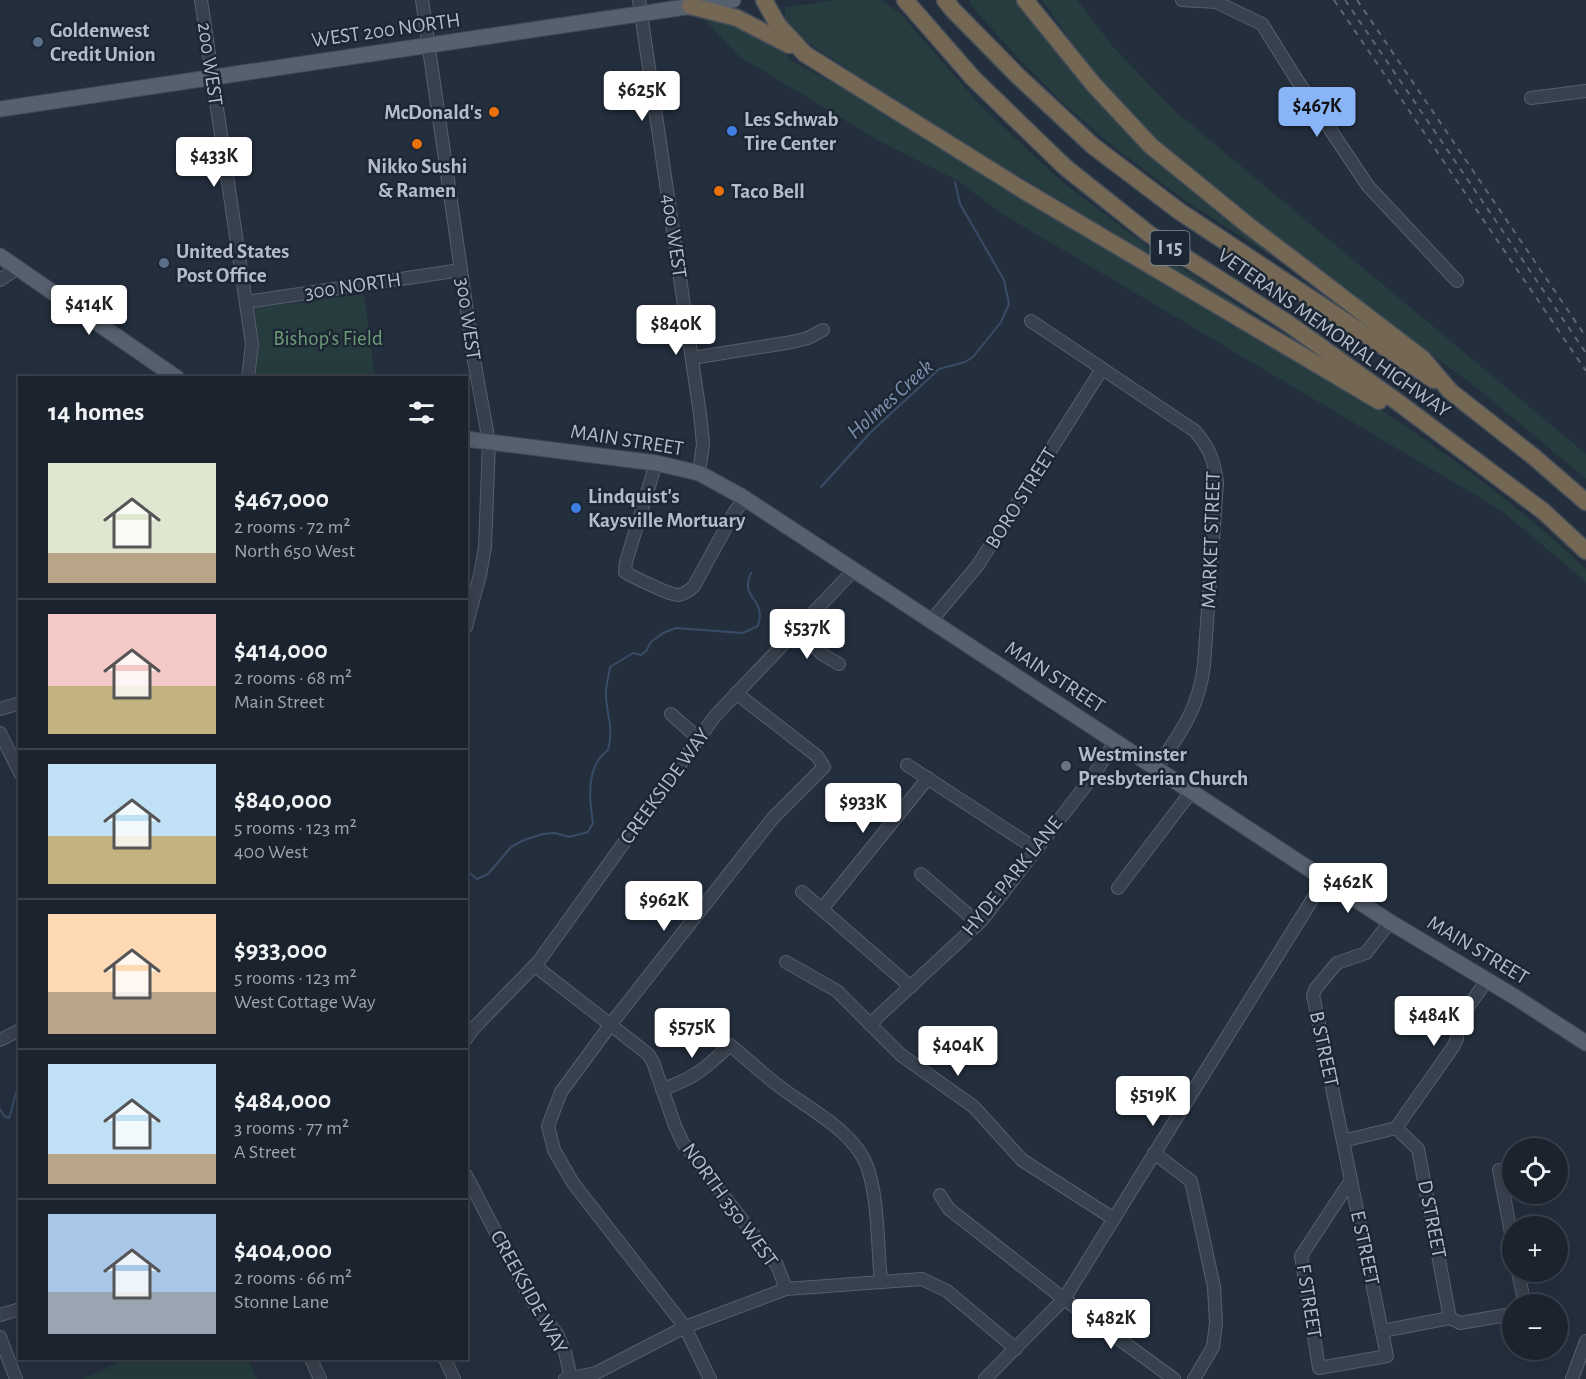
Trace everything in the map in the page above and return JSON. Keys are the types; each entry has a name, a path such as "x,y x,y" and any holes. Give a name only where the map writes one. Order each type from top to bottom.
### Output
{"highway":[{"path":"764,0 778,25 805,54"},
{"path":"1025,0 1094,85 1151,146 1250,226 1422,358 1450,391"},
{"path":"1036,0 1045,25"},
{"name":"VETERANS MEMORIAL HIGHWAY","path":"909,5 973,78 1065,167 1149,234 1289,324 1460,449 1543,511 1586,551"},
{"name":"VETERANS MEMORIAL HIGHWAY","path":"949,5 1018,76 1093,146 1179,211 1450,391"},
{"path":"690,6 737,18 805,54 1014,185 1460,449"},
{"name":"I 15","path":"1450,391 1586,502"}],"main road":[{"name":"WEST 200 NORTH","path":"0,109 428,45 640,7 690,6 733,0"},
{"path":"0,256 169,376"},
{"name":"MAIN STREET","path":"468,439 656,462 699,473 746,499 1390,922 1586,1043"}],"street":[{"name":"200 WEST","path":"201,0 252,344 248,376"},
{"name":"300 WEST","path":"422,0 461,270 489,442 485,547 468,620"},
{"path":"1182,0 1216,3 1262,24 1299,84 1368,186 1457,281"},
{"name":"400 WEST","path":"640,7 703,444 699,473"},
{"path":"1531,98 1586,91"},
{"path":"0,280 18,268"},
{"name":"300 NORTH","path":"246,302 461,270"},
{"name":"MARKET STREET","path":"1030,321 1195,431 1206,445 1214,461 1216,483 1201,689 1192,715 1156,769"},
{"path":"692,358 792,342 808,338 823,330"},
{"name":"BORO STREET","path":"930,621 978,565 1102,369"},
{"path":"656,462 626,562 625,572 632,577 677,595 687,592 694,585 735,511 746,499"},
{"name":"CREEKSIDE WAY","path":"468,1036 535,966 698,738 736,693 853,571"},
{"path":"797,629 822,654 839,664"},
{"path":"710,1379 686,1327 573,1183 554,1150 548,1126 561,1092 611,1024 773,818 824,767 817,756 736,693"},
{"path":"0,709 18,703"},
{"path":"671,714 698,738"},
{"path":"0,733 18,768"},
{"name":"HYDE PARK LANE","path":"870,1024 978,923 1093,776 1116,742"},
{"path":"907,765 1036,849"},
{"path":"822,909 928,778"},
{"path":"1118,888 1191,792"},
{"path":"921,874 978,923"},
{"path":"992,1376 1064,1299 1325,879"},
{"path":"802,892 912,987"},
{"name":"B STREET","path":"1342,1141 1314,995 1316,987 1337,963 1366,953 1390,922"},
{"path":"786,962 837,991 901,1055 974,1107 1022,1160 1113,1219"},
{"name":"NORTH 350 WEST","path":"535,966 648,1054 683,1143 777,1265 786,1289"},
{"path":"1342,1141 1396,1128 1453,1047 1458,1021 1487,980"},
{"path":"0,1040 18,1031"},
{"path":"662,1089 687,1081 705,1069 730,1045 779,1086 844,1133 858,1148 867,1167 874,1194 880,1281"},
{"name":"D STREET","path":"1396,1128 1418,1149 1450,1318"},
{"name":"E STREET","path":"1342,1141 1387,1356"},
{"path":"1154,1153 1191,1181 1214,1287 1216,1323 1214,1347 1194,1379"},
{"path":"1499,1170 1502,1177"},
{"name":"CREEKSIDE WAY","path":"468,1179 531,1300 557,1334 565,1353 568,1378"},
{"name":"F STREET","path":"1351,1180 1301,1256 1319,1368 1387,1356"},
{"path":"940,1195 949,1209 1064,1299 1174,1379"},
{"path":"568,1378 596,1373 611,1367 686,1327 786,1289 880,1281 922,1279 936,1284 1016,1349"},
{"path":"0,1315 18,1310"},
{"path":"1382,1331 1450,1318 1460,1323 1502,1316"},
{"path":"0,1337 16,1379"},
{"path":"1572,1379 1586,1341"},
{"path":"311,1360 320,1379"},
{"path":"445,1360 454,1379"}],"green space":[{"path":"839,0 881,0 900,13 982,107 1061,181 1143,243 1269,326 909,110 794,33 785,22 785,7"},
{"path":"971,0 1017,0 1069,69 1113,117 1301,275 1184,200 1110,144 1061,101 1019,59 969,3"},
{"path":"1042,0 1077,0 1114,48 1175,111 1586,454 1586,479 1477,388 1262,227 1152,136 1094,75"},
{"path":"713,16 724,18 784,50 789,60 845,89 1386,413 1464,468 1538,526 1586,569 1586,582 1502,511 999,212 960,182 881,142 740,57 704,19"},
{"name":"Bishop's Field","path":"364,294 375,376 254,376 259,344 254,308"},
{"path":"123,1360 248,1360 257,1379 82,1379"}],"waterway":[{"name":"Holmes Creek","path":"821,487 871,432 939,369 965,362 973,357 1001,322 1009,304 1004,280 960,204 955,182"},
{"name":"Holmes Creek","path":"468,872 477,879 488,874 511,847 524,840 543,834 555,833 569,837 588,832 593,823 590,793 593,774 596,765 608,750 610,742 606,693 610,667 633,653 641,655 651,642 663,633 676,628 743,633 758,626 759,609 748,589 751,573"},
{"name":"Holmes Creek","path":"0,1109 4,1116 9,1118 18,1089"}],"railway":[{"path":"1334,0 1586,371"},
{"path":"1345,0 1586,353"},
{"path":"1357,0 1586,337"}],"place":[{"name":"Goldenwest Credit Union","path":"38,42"},
{"name":"McDonald's","path":"494,112"},
{"name":"Les Schwab Tire Center","path":"732,131"},
{"name":"Nikko Sushi & Ramen","path":"417,144"},
{"name":"Taco Bell","path":"719,191"},
{"name":"United States Post Office","path":"164,263"},
{"name":"Lindquist's Kaysville Mortuary","path":"576,508"},
{"name":"Westminster Presbyterian Church","path":"1066,766"}]}
